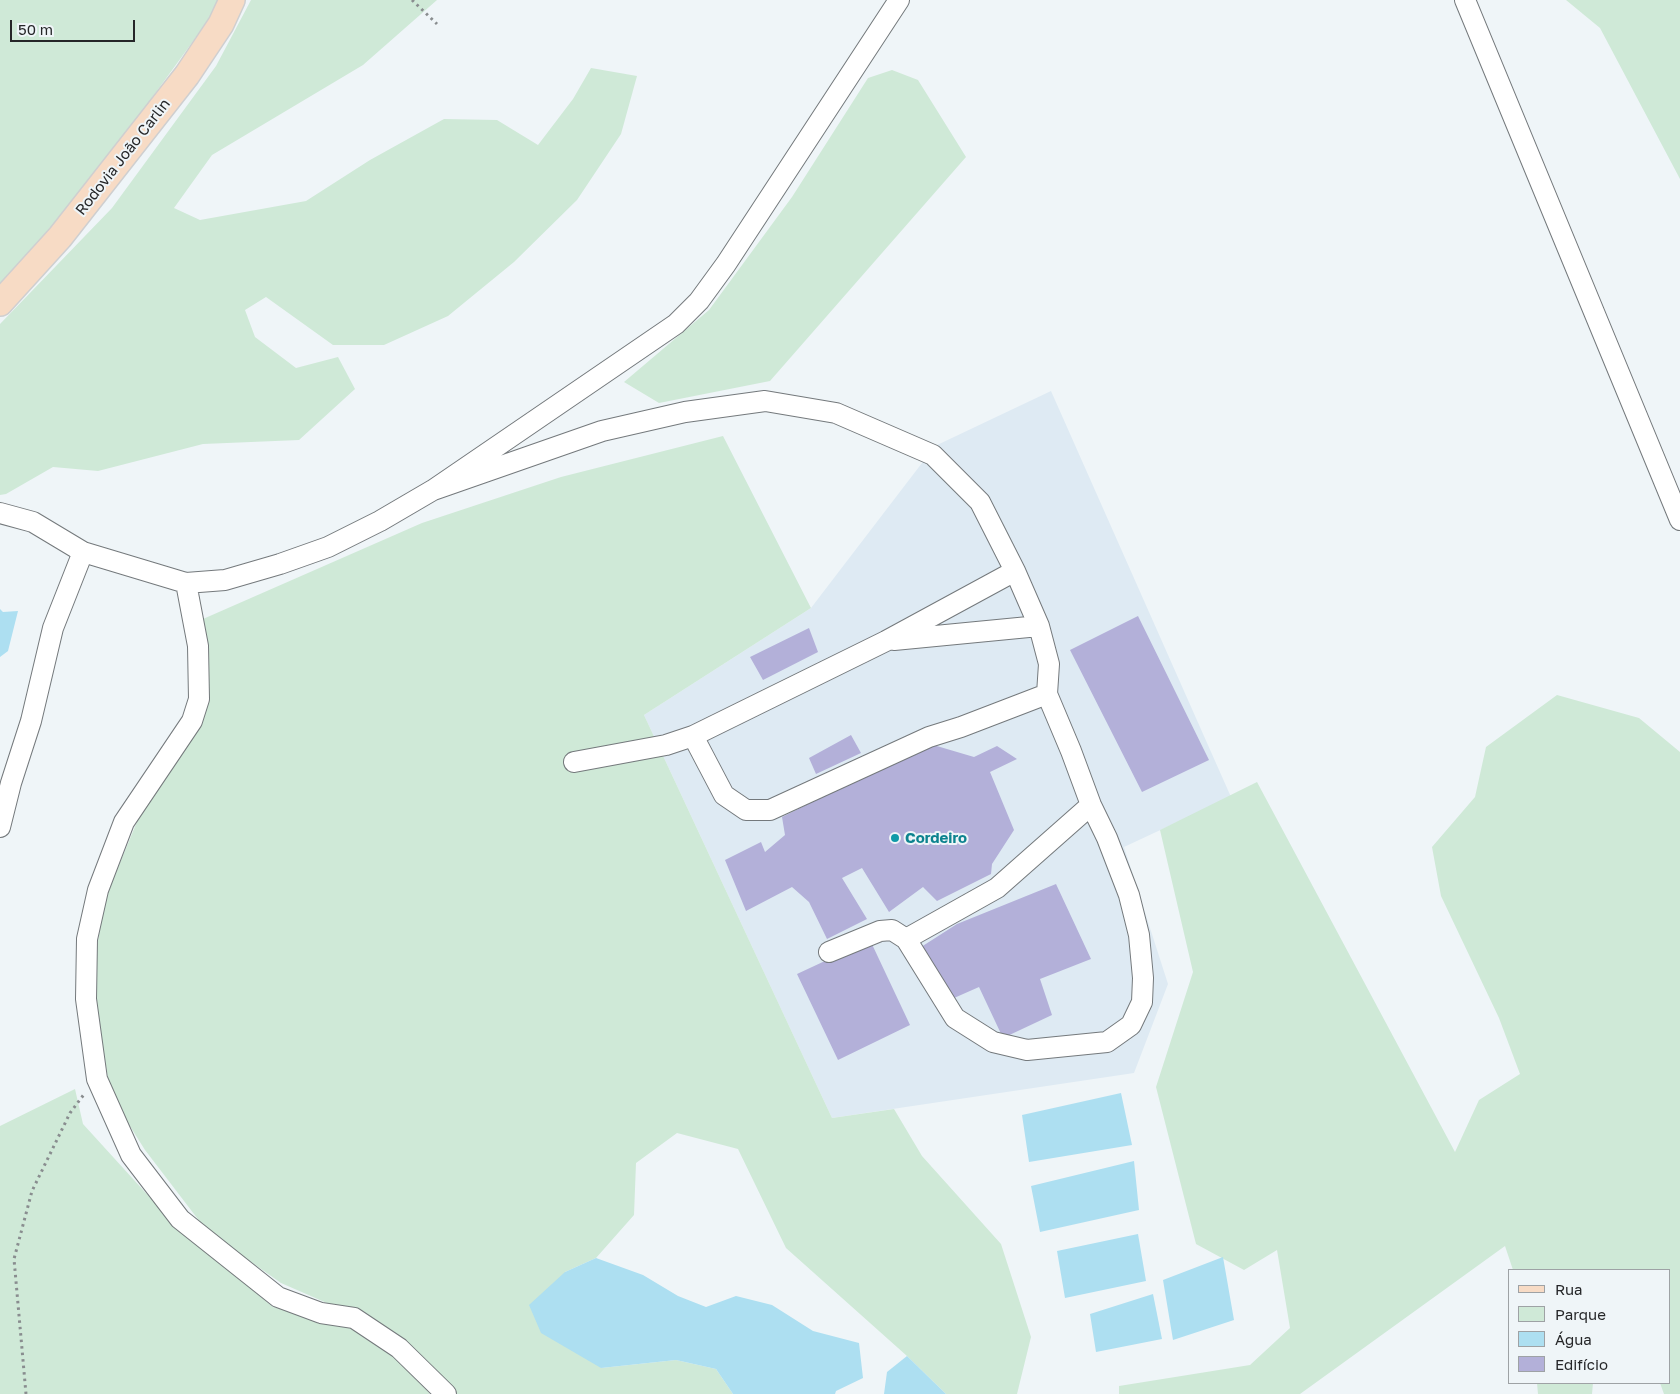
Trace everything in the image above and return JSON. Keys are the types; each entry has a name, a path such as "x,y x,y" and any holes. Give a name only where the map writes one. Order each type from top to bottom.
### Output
{"main road":[{"name":"Rodovia João Carlin","path":"0,303 60,237 187,75 221,24 232,0"}],"street":[{"path":"0,513 33,522 83,552 186,583 225,580 328,547 380,521 433,490 636,353 676,324 700,301 899,0"},
{"path":"1466,0 1680,520"},
{"path":"433,490 602,431 685,412 765,401 836,413 933,455 980,502 1015,571 1039,626 1049,664 1047,694 1071,751 1090,805 1107,838 1129,895 1139,935 1143,978 1142,1002 1131,1025 1107,1042 1078,1047 1027,1050 993,1042 955,1018 906,939 892,930 880,931 829,952"},
{"path":"0,827 11,782 31,721 53,628 83,552"},
{"path":"574,762 666,745 693,736 886,641 1015,571"},
{"path":"186,583 198,646 199,699 192,722 124,822 98,890 87,939 86,999 97,1079 131,1155 180,1219 278,1296 321,1313 354,1318 399,1348 446,1394"},
{"path":"886,641 1039,626"},
{"path":"693,736 724,795 746,810 770,810 929,737 961,727 1047,694"},
{"path":"906,939 997,888 1090,805"}],"path":[{"path":"412,0 437,24"},
{"path":"26,1394 14,1259 32,1190 70,1113 97,1079"}],"shaded area":[{"path":"1051,391 1231,797 1124,847 1168,984 1134,1073 832,1118 644,715 811,608 935,446"}],"green space":[{"path":"0,0 218,0 207,22 90,183 0,284"},
{"path":"251,0 437,0 363,65 212,155 174,208 200,220 306,201 370,160 444,119 497,120 538,145 573,99 591,68 637,76 621,134 577,200 514,262 448,316 384,345 333,345 266,297 245,310 255,337 296,368 338,357 355,389 299,440 203,444 98,471 53,467 6,494 0,495 0,324 112,208 216,66"},
{"path":"1566,0 1680,0 1680,179 1600,28"},
{"path":"892,70 918,80 966,157 770,381 659,403 624,382 709,310 792,197 868,78"},
{"path":"723,436 811,608 644,715 832,1118 894,1109 922,1156 1001,1244 1031,1337 1017,1394 946,1394 907,1356 786,1248 738,1149 677,1133 636,1163 634,1215 596,1258 565,1272 601,1368 676,1360 716,1369 733,1394 455,1394 391,1331 281,1283 207,1231 145,1150 111,1096 92,981 104,901 144,805 209,697 203,619 422,523 561,477"},
{"path":"1557,695 1639,718 1680,752 1680,1394 1664,1394 1660,1384 1670,1384 1670,1269 1513,1269 1505,1246 1300,1394 1119,1394 1119,1386 1250,1365 1290,1328 1277,1250 1244,1270 1196,1244 1156,1087 1193,972 1160,830 1257,782 1455,1152 1479,1100 1520,1074 1499,1018 1441,896 1432,847 1475,797 1486,747"},
{"path":"75,1089 83,1124 175,1225 273,1307 347,1326 400,1359 430,1394 0,1394 0,1126"},
{"path":"1537,1384 1593,1384 1592,1394 1538,1394"}],"water":[{"path":"0,609 3,612 18,611 8,651 0,657"},
{"path":"1121,1093 1132,1145 1029,1162 1022,1115"},
{"path":"1134,1161 1139,1210 1040,1232 1031,1186"},
{"path":"1138,1234 1146,1281 1065,1298 1057,1251"},
{"path":"1223,1257 1234,1320 1173,1340 1163,1280"},
{"path":"596,1258 643,1275 678,1296 706,1307 736,1296 772,1305 813,1331 859,1343 863,1378 836,1391 835,1394 733,1394 716,1369 676,1360 601,1368 541,1333 529,1305 565,1272"},
{"path":"1153,1294 1162,1339 1096,1352 1090,1314"},
{"path":"907,1356 946,1394 884,1394 887,1372"}],"building":[{"path":"1138,616 1209,760 1142,792 1070,650"},
{"path":"809,628 818,652 763,680 750,657"},
{"path":"851,735 861,753 816,774 809,758"},
{"name":"Cordeiro","path":"930,744 974,757 997,746 1017,759 990,772 1014,830 992,864 991,874 937,901 923,887 889,912 862,868 842,878 867,919 827,939 809,902 792,887 746,911 725,860 761,842 765,852 785,835 782,817"},
{"path":"1056,884 1091,959 1040,979 1052,1015 1003,1038 979,987 945,1002 918,949 957,924"},
{"path":"870,940 910,1025 838,1060 797,974"}],"place":[{"name":"Cordeiro","path":"895,838"}]}
